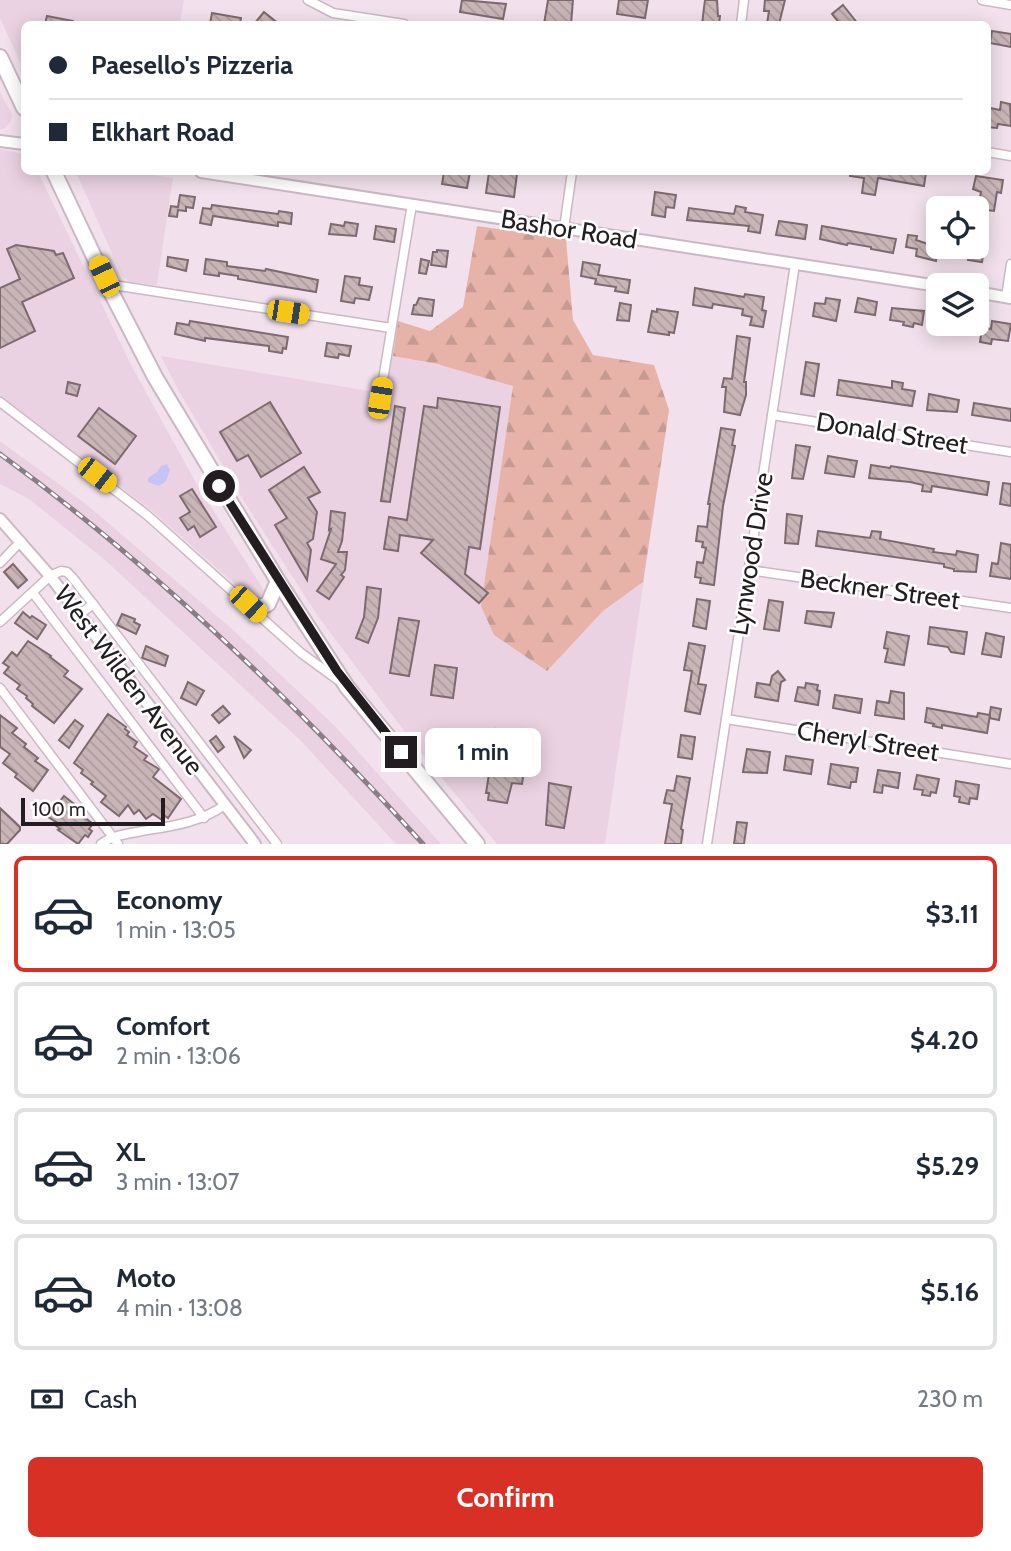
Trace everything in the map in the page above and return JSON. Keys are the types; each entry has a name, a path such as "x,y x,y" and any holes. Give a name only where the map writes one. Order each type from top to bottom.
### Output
{"highway":[{"path":"0,57 21,102"},
{"path":"55,175 107,284 167,398 278,581 347,687 477,844"},
{"path":"248,604 260,607 268,604 278,581"}],"street":[{"path":"308,0 333,13 385,21"},
{"path":"741,21 744,0"},
{"path":"982,0 1011,5"},
{"path":"0,141 21,144"},
{"path":"991,153 1011,156"},
{"name":"Bashor Road","path":"221,175 926,284"},
{"path":"564,228 572,175"},
{"path":"380,398 412,204"},
{"name":"Lynwood Drive","path":"707,844 795,264"},
{"path":"989,294 1009,297 1011,264"},
{"path":"107,284 391,328"},
{"path":"0,402 147,515 301,653 347,687"},
{"name":"Donald Street","path":"772,415 1011,452"},
{"name":"West Wilden Avenue","path":"0,519 50,576 255,844"},
{"path":"0,563 21,541"},
{"name":"Beckner Street","path":"749,570 1011,608"},
{"path":"0,622 50,576 61,571 67,572 277,844"},
{"path":"33,593 204,818"},
{"path":"79,615 93,604"},
{"path":"0,688 116,840"},
{"name":"Cheryl Street","path":"726,719 1011,764"},
{"path":"196,767 209,757"},
{"path":"101,844 186,824 225,806"}],"shaded area":[{"path":"0,0 184,0 180,21 21,21 21,64 0,18"},
{"path":"0,92 12,115 11,121 4,129 0,129"},
{"path":"0,149 21,153 21,175 39,175 130,363 196,483 265,592 264,600 253,600 151,510 0,396"},
{"path":"77,175 153,175 173,178 157,285 130,282 122,276"},
{"path":"161,356 375,392 393,356 669,410 605,844 497,844 420,752 317,615 245,503"},
{"path":"0,441 86,504 231,628 335,726 441,844 396,844 302,742 106,561 29,499 0,484"}],"green space":[{"path":"477,226 566,239 573,320 593,355 654,365 669,410 643,582 603,611 547,671 494,635 481,606 513,386 437,364 393,356 398,321 430,331 463,307"}],"water":[{"path":"167,464 170,470 166,481 159,486 148,482 148,478"}],"building":[{"path":"462,0 506,4 503,19 460,12"},
{"path":"548,0 573,0 571,21 544,21"},
{"path":"619,0 648,0 645,18 617,14"},
{"path":"705,0 717,0 719,21 702,21"},
{"path":"765,0 785,0 780,21 767,21 769,11 764,11"},
{"path":"843,5 856,21 838,21 832,14"},
{"path":"264,12 275,21 256,21"},
{"path":"212,13 241,18 240,21 211,21"},
{"path":"47,16 73,21 46,21"},
{"path":"992,31 1011,34 1011,47 991,43"},
{"path":"1001,102 1010,104 1011,126 998,124 997,128 991,127 991,108 1000,110"},
{"path":"444,175 469,175 467,188 442,184"},
{"path":"489,175 517,175 514,197 486,193"},
{"path":"926,175 924,186 878,178 875,195 862,193 864,178 850,176"},
{"path":"976,176 1003,180 1001,193 997,192 994,211 989,210 989,196 980,196 981,192 973,189"},
{"path":"655,192 676,195 674,208 666,207 665,217 652,215"},
{"path":"180,195 195,197 193,208 178,210 177,217 169,216 171,206 178,207"},
{"path":"212,205 278,214 279,211 292,213 291,224 278,222 278,226 213,216 211,225 200,223 203,208 211,209"},
{"path":"736,206 746,208 745,212 763,215 760,233 748,231 749,226 687,220 689,208 734,214"},
{"path":"779,221 807,225 805,239 776,235"},
{"path":"345,222 358,224 356,236 329,234 331,224 344,226"},
{"path":"376,226 396,229 394,242 374,239"},
{"path":"822,226 896,239 893,253 820,239"},
{"path":"908,235 917,236 916,240 926,243 926,258 916,256 917,249 906,247"},
{"path":"16,245 54,251 56,255 63,253 74,278 22,302 35,331 0,348 0,288 20,279 7,249"},
{"path":"448,251 446,267 431,265 433,252"},
{"path":"168,257 188,260 186,271 167,266"},
{"path":"206,259 227,262 227,266 266,269 318,280 316,292 238,279 238,276 204,274"},
{"path":"421,259 429,261 426,274 419,273"},
{"path":"583,262 600,265 598,275 630,280 628,293 615,291 616,287 595,284 596,279 581,276"},
{"path":"345,276 360,278 359,285 372,287 369,300 355,298 354,303 341,301"},
{"path":"695,288 744,297 745,294 764,297 762,310 766,311 763,327 750,325 752,317 742,315 743,309 713,304 712,308 693,305"},
{"path":"419,298 434,300 432,316 412,314"},
{"path":"826,298 840,300 836,321 813,316 815,303 825,304"},
{"path":"858,298 877,302 875,315 855,312"},
{"path":"620,303 631,305 629,321 617,320"},
{"path":"892,308 924,311 922,325 914,323 913,327 903,325 904,322 890,320"},
{"path":"657,309 678,312 674,333 669,332 669,335 648,332 652,311 657,312"},
{"path":"190,321 288,337 286,349 283,348 282,353 269,351 269,346 205,338 205,341 175,334 177,323 189,325"},
{"path":"992,321 1011,324 1008,341 992,339 991,344 980,342 981,336 989,336"},
{"path":"737,336 750,338 744,382 746,395 740,415 724,412 726,387 722,387 724,378 732,379"},
{"path":"327,343 351,346 349,356 325,356"},
{"path":"806,362 819,364 814,396 801,394"},
{"path":"839,380 892,388 892,381 903,383 902,389 915,391 912,406 837,395"},
{"path":"68,382 80,385 77,396 66,393"},
{"path":"929,394 959,400 957,412 927,410"},
{"path":"438,398 500,407 480,549 469,547 465,574 488,593 479,603 421,553 433,540 400,535 398,551 384,549 389,517 407,520 424,406 437,408"},
{"path":"270,402 301,453 261,477 248,455 237,461 220,432"},
{"path":"974,403 1011,409 1011,421 972,415"},
{"path":"395,406 405,408 390,502 381,501"},
{"path":"99,408 136,436 115,464 78,436"},
{"path":"721,428 735,430 732,445 735,446 723,506 714,585 700,583 701,578 695,577 697,562 703,563 706,548 702,547 703,542 696,541 698,526 707,527 708,504"},
{"path":"796,445 810,447 803,479 792,478"},
{"path":"828,456 857,461 854,477 825,473"},
{"path":"871,465 989,482 987,495 932,486 931,492 922,491 923,485 869,478"},
{"path":"304,467 320,492 308,498 317,512 313,539 307,543 311,550 307,580 275,525 287,518 269,490"},
{"path":"1003,483 1011,484 1011,506 1000,504"},
{"path":"192,489 216,527 200,537 194,526 188,530 180,518 190,512 180,496"},
{"path":"331,511 345,513 338,552 347,552 345,570 341,575 344,577 329,599 317,591 336,564 321,559 331,529 329,530"},
{"path":"787,514 802,516 798,544 785,543"},
{"path":"818,531 870,538 872,531 881,532 880,539 934,549 933,552 956,555 957,551 978,555 976,572 954,571 944,567 944,564 816,546"},
{"path":"1001,543 1011,545 1011,579 990,576 992,563 998,564"},
{"path":"13,564 27,580 18,588 4,572"},
{"path":"367,587 381,589 378,618 368,643 356,638 364,617"},
{"path":"697,599 710,601 706,629 693,626"},
{"path":"769,600 783,602 779,631 764,629"},
{"path":"807,611 834,613 831,627 805,623"},
{"path":"23,612 46,625 37,639 15,623"},
{"path":"122,614 135,619 134,622 140,625 136,634 117,625"},
{"path":"399,618 419,621 409,676 390,673"},
{"path":"930,627 967,632 964,654 951,652 948,647 928,644"},
{"path":"887,632 909,636 904,665 885,662 888,649 884,648"},
{"path":"986,633 1004,637 1001,657 982,654"},
{"path":"28,641 68,671 64,676 82,689 54,723 32,706 27,696 17,689 20,685 4,673 9,667 3,663 12,652 17,656"},
{"path":"689,643 705,646 698,684 706,685 700,714 685,711 692,671 684,670"},
{"path":"146,646 168,656 165,666 142,658"},
{"path":"435,665 457,668 453,698 431,695"},
{"path":"778,671 785,680 781,682 778,701 755,697 757,683 770,685 772,676"},
{"path":"188,682 204,691 196,705 181,698"},
{"path":"806,683 818,685 818,705 795,701 798,687 805,688"},
{"path":"891,691 904,693 904,719 875,715 877,701 889,703"},
{"path":"835,695 862,699 860,713 833,708"},
{"path":"223,706 230,714 219,723 212,715"},
{"path":"991,707 1001,709 999,720 989,718"},
{"path":"927,708 977,717 978,713 990,715 987,733 942,725 942,728 933,726 934,724 925,722"},
{"path":"108,714 126,727 129,732 127,735 137,742 134,747 147,756 144,760 159,769 153,777 181,799 168,818 165,816 162,820 153,814 146,819 139,810 134,814 128,805 119,816 101,802 106,796 91,784 93,782 81,773 83,770 74,763"},
{"path":"0,715 17,728 12,733 38,758 35,761 48,770 33,791 3,763 10,754 0,747"},
{"path":"75,720 83,726 69,748 59,740"},
{"path":"496,729 530,734 522,784 512,783 507,803 488,800 489,793 486,793"},
{"path":"681,735 695,737 692,759 678,757"},
{"path":"216,736 224,747 218,752 210,741"},
{"path":"234,736 251,750 244,758"},
{"path":"747,749 770,752 767,773 743,772"},
{"path":"786,756 813,760 811,774 784,770"},
{"path":"831,764 858,768 856,782 851,782 850,788 828,784"},
{"path":"878,770 900,773 898,788 883,785 882,793 874,792"},
{"path":"917,775 939,779 936,793 931,792 930,796 922,795 923,790 914,789"},
{"path":"677,776 690,778 681,844 665,844 672,804 664,803 667,790 674,791"},
{"path":"956,781 979,785 977,799 970,798 969,804 959,802 960,797 954,796"},
{"path":"549,783 571,787 564,828 546,825"},
{"path":"64,796 82,810 79,813 93,824 88,837 85,835 78,844 58,830 60,829 54,824 56,822 48,817"},
{"path":"0,808 20,827 7,844 0,844"},
{"path":"737,822 747,823 744,844 734,844"}],"railway":[{"path":"0,454 114,543 222,638 324,739 423,844"}],"route":[{"path":"219,486 347,687 401,752"}]}
